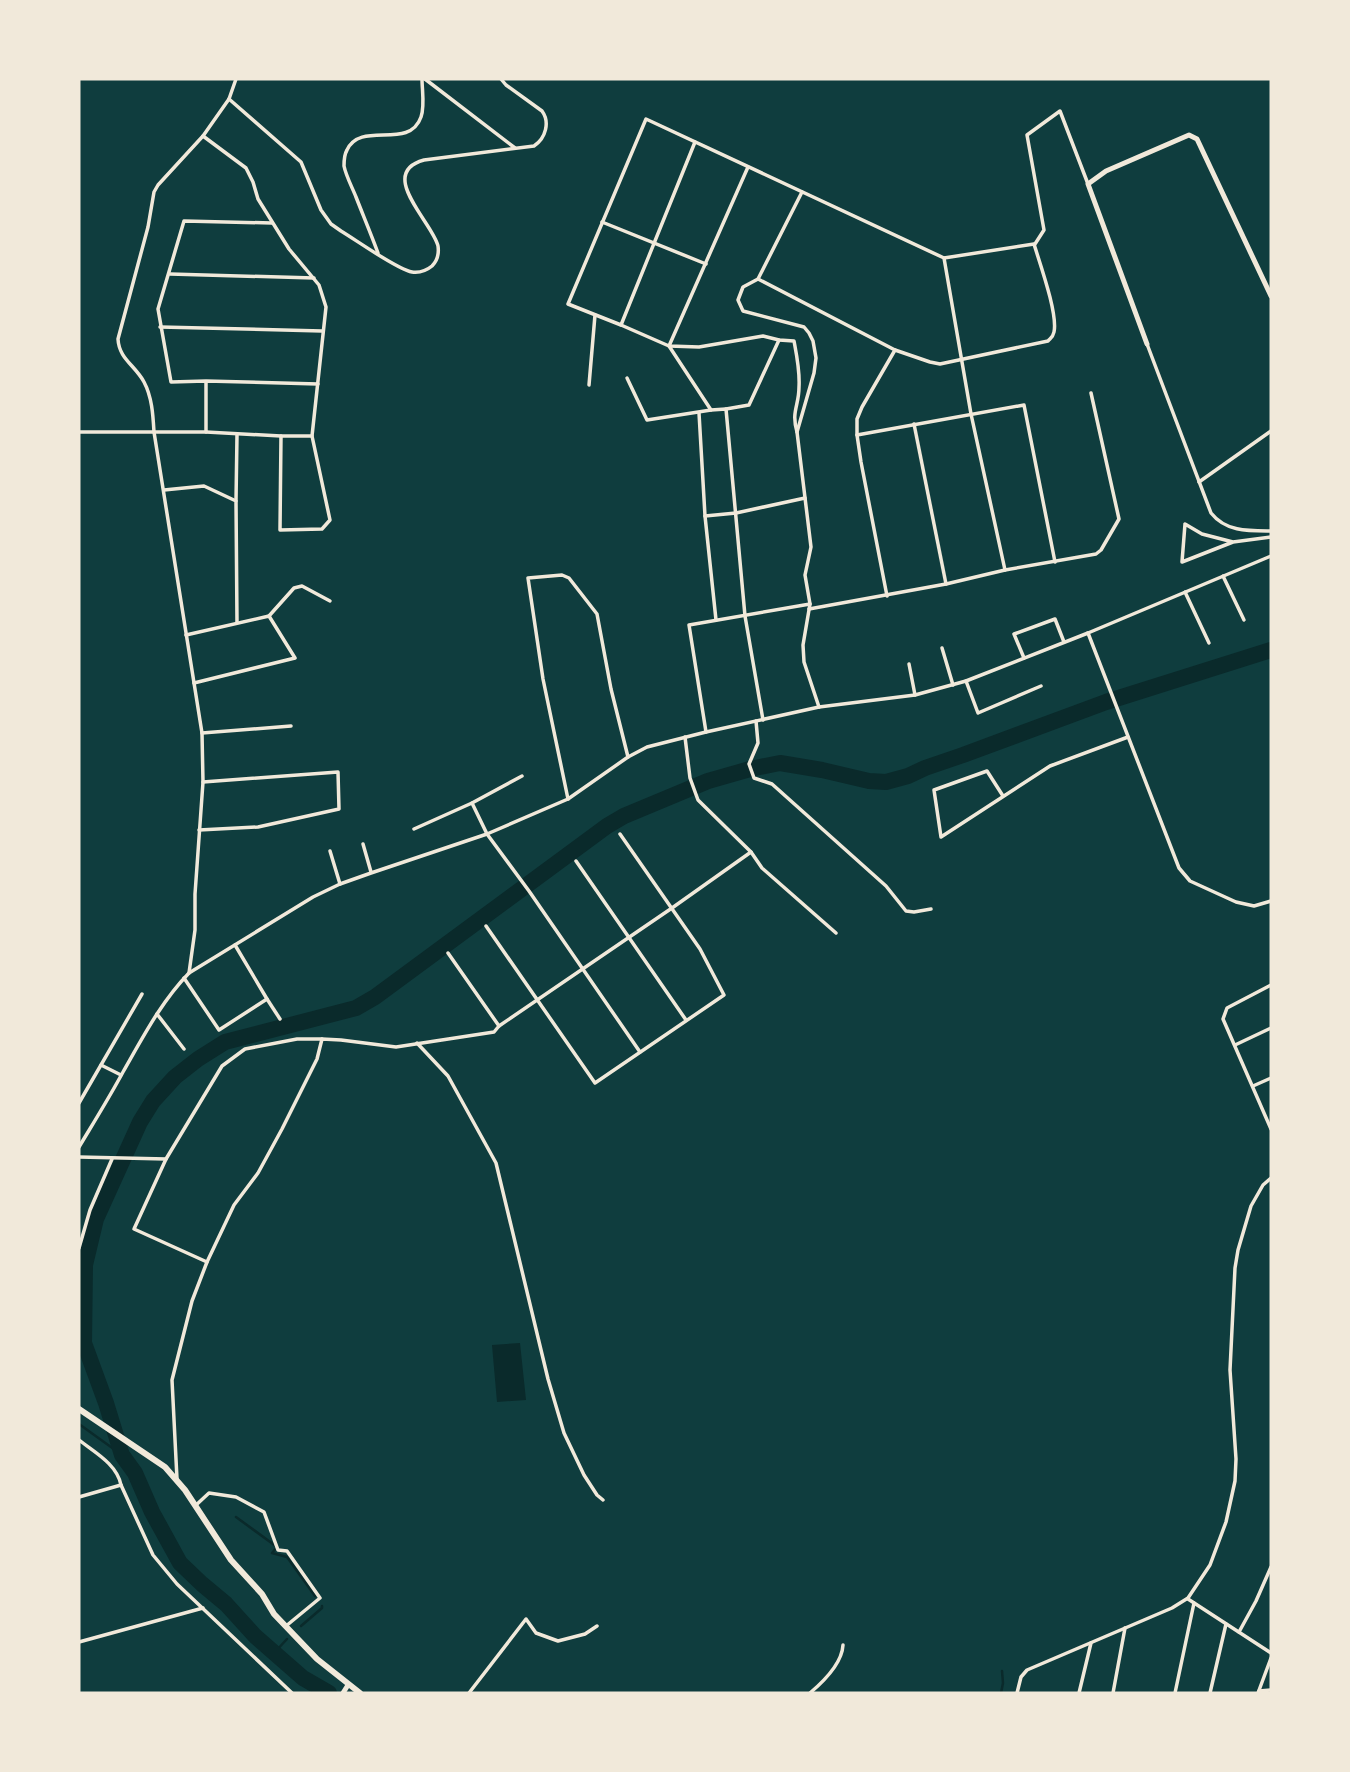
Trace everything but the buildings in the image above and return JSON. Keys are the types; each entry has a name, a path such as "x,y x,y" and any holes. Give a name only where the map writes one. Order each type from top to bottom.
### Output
{"main road":[{"path":"79,1409 165,1467 231,1560 262,1594 274,1614 317,1659 360,1693"}],"street":[{"path":"189,973 195,930 203,782 202,733 154,432 153,410 145,384 121,354 118,339 148,227 154,192 203,136 229,99 236,79"},
{"path":"379,255 344,169 346,152 356,139 404,134 418,124 422,115 424,79"},
{"path":"424,79 515,149"},
{"path":"229,99 300,162 321,211 331,224 408,272 422,272 430,268 438,253 436,242 406,191 406,176 410,168 416,163 534,146 546,129 546,117 541,111 501,79"},
{"path":"819,707 804,662 803,645 810,606 805,575 811,547 797,432 793,419 799,391 799,369 793,341 763,336 699,348 669,346 568,304 646,119 944,258 1034,244 1044,230 1027,135 1060,111 1211,513 1231,529 1270,531"},
{"path":"1088,184 1106,171 1189,135 1197,139 1271,296"},
{"path":"203,136 246,168 258,199 289,249 319,285 326,307 312,436 330,520 322,529 280,530 281,436"},
{"path":"621,324 695,142"},
{"path":"669,346 748,167"},
{"path":"797,432 814,373 815,349 809,333 804,327 743,311 738,300 743,287 758,279 802,192"},
{"path":"272,223 184,221 158,309 171,382 318,384"},
{"path":"602,222 706,264"},
{"path":"758,279 895,350 940,364 1048,341 1054,335 1055,323 1051,303 1034,244"},
{"path":"944,258 971,414 1005,570"},
{"path":"170,274 314,278"},
{"path":"589,385 595,315"},
{"path":"160,327 322,331"},
{"path":"627,378 647,420 749,405 779,340"},
{"path":"669,346 711,410"},
{"path":"887,596 857,435 857,419 895,350"},
{"path":"206,381 206,432"},
{"path":"706,732 689,625 887,596 1005,570 1096,554 1101,550 1119,519 1091,393"},
{"path":"857,435 1024,404 1055,562"},
{"path":"726,409 746,615 763,720"},
{"path":"699,413 705,516 716,621"},
{"path":"914,424 946,584"},
{"path":"1199,482 1271,430"},
{"path":"79,432 206,432 312,436"},
{"path":"237,435 237,622"},
{"path":"164,490 204,486 236,500"},
{"path":"705,516 736,513 805,498"},
{"path":"1233,542 1202,534 1185,524 1182,562 1233,542 1271,537"},
{"path":"79,1147 168,996 184,978 313,897 340,884 487,834 568,799 647,747 819,707 915,695 953,685 1088,633 1271,556"},
{"path":"568,799 543,679 528,578 562,575 569,578 597,614 611,690 628,757"},
{"path":"1223,576 1244,620"},
{"path":"186,635 269,616 294,588 302,586 330,601"},
{"path":"1185,592 1209,643"},
{"path":"194,683 295,658 269,616"},
{"path":"1024,658 1014,634 1055,619 1064,642"},
{"path":"1088,633 1179,868 1191,881 1236,902 1254,906 1271,901"},
{"path":"942,648 953,685"},
{"path":"909,664 915,695"},
{"path":"966,681 978,713 1041,686"},
{"path":"756,721 758,743 749,764 754,778 772,784 791,800 886,886 906,911 930,909"},
{"path":"202,733 291,726"},
{"path":"685,737 690,778 698,800 751,852 762,868 836,933"},
{"path":"1003,796 987,771 934,790 941,837 1050,766 1128,737"},
{"path":"199,830 258,827 339,809 338,772 203,782"},
{"path":"414,828 472,803 522,776"},
{"path":"472,803 487,834 640,1052"},
{"path":"486,926 595,1083 724,995 700,949 620,834"},
{"path":"363,844 371,873"},
{"path":"330,851 340,884"},
{"path":"207,1262 134,1229 166,1159 222,1066 245,1049 297,1039 341,1040 396,1047 494,1032 751,852"},
{"path":"576,861 686,1020"},
{"path":"235,945 280,1019"},
{"path":"449,953 499,1026"},
{"path":"184,978 219,1030 267,999"},
{"path":"1271,985 1227,1008 1223,1019 1271,1129"},
{"path":"79,1103 142,994"},
{"path":"157,1014 184,1049"},
{"path":"1235,1045 1271,1028"},
{"path":"177,1481 172,1380 189,1310 207,1262 234,1205 258,1172 282,1129 317,1059 322,1040"},
{"path":"417,1043 448,1076 496,1163 541,1354 564,1433 584,1475 603,1500"},
{"path":"101,1065 122,1076"},
{"path":"1252,1086 1271,1078"},
{"path":"79,1157 166,1159"},
{"path":"79,1248 90,1210 111,1158"},
{"path":"1017,1693 1021,1677 1027,1670 1172,1608 1188,1598 1210,1565 1226,1522 1235,1481 1230,1370 1235,1269 1251,1206 1263,1185 1271,1178"},
{"path":"79,1440 117,1473 153,1555 177,1584 292,1693"},
{"path":"79,1497 121,1485"},
{"path":"195,1506 209,1493 236,1497 264,1513 278,1550 287,1551 320,1598 286,1626"},
{"path":"1239,1632 1271,1567"},
{"path":"1188,1598 1271,1656 1258,1692 1271,1690"},
{"path":"1175,1693 1194,1603"},
{"path":"79,1642 203,1608"},
{"path":"468,1693 526,1619 536,1633 558,1641 585,1634 597,1626"},
{"path":"1210,1693 1226,1624"},
{"path":"1113,1693 1125,1628"},
{"path":"1079,1693 1091,1643"},
{"path":"810,1693 831,1671 843,1651 843,1645"},
{"path":"344,1693 348,1685"}],"water":[{"path":"520,1343 526,1400 497,1402 492,1345"}],"waterway":[{"path":"329,1693 303,1678 255,1636 226,1604 180,1563 152,1512 135,1473 122,1455 84,1343 85,1265 96,1219 140,1122 153,1101 175,1077 225,1042 356,1008 375,997 607,826 624,816 708,781 780,763 886,782 1106,702 1271,650"},
{"path":"79,1424 122,1455"},
{"path":"236,1517 277,1547 272,1553 287,1557 315,1596"},
{"path":"301,1626 322,1606"},
{"path":"275,1652 287,1639"},
{"path":"1001,1693 1002,1671"}]}
